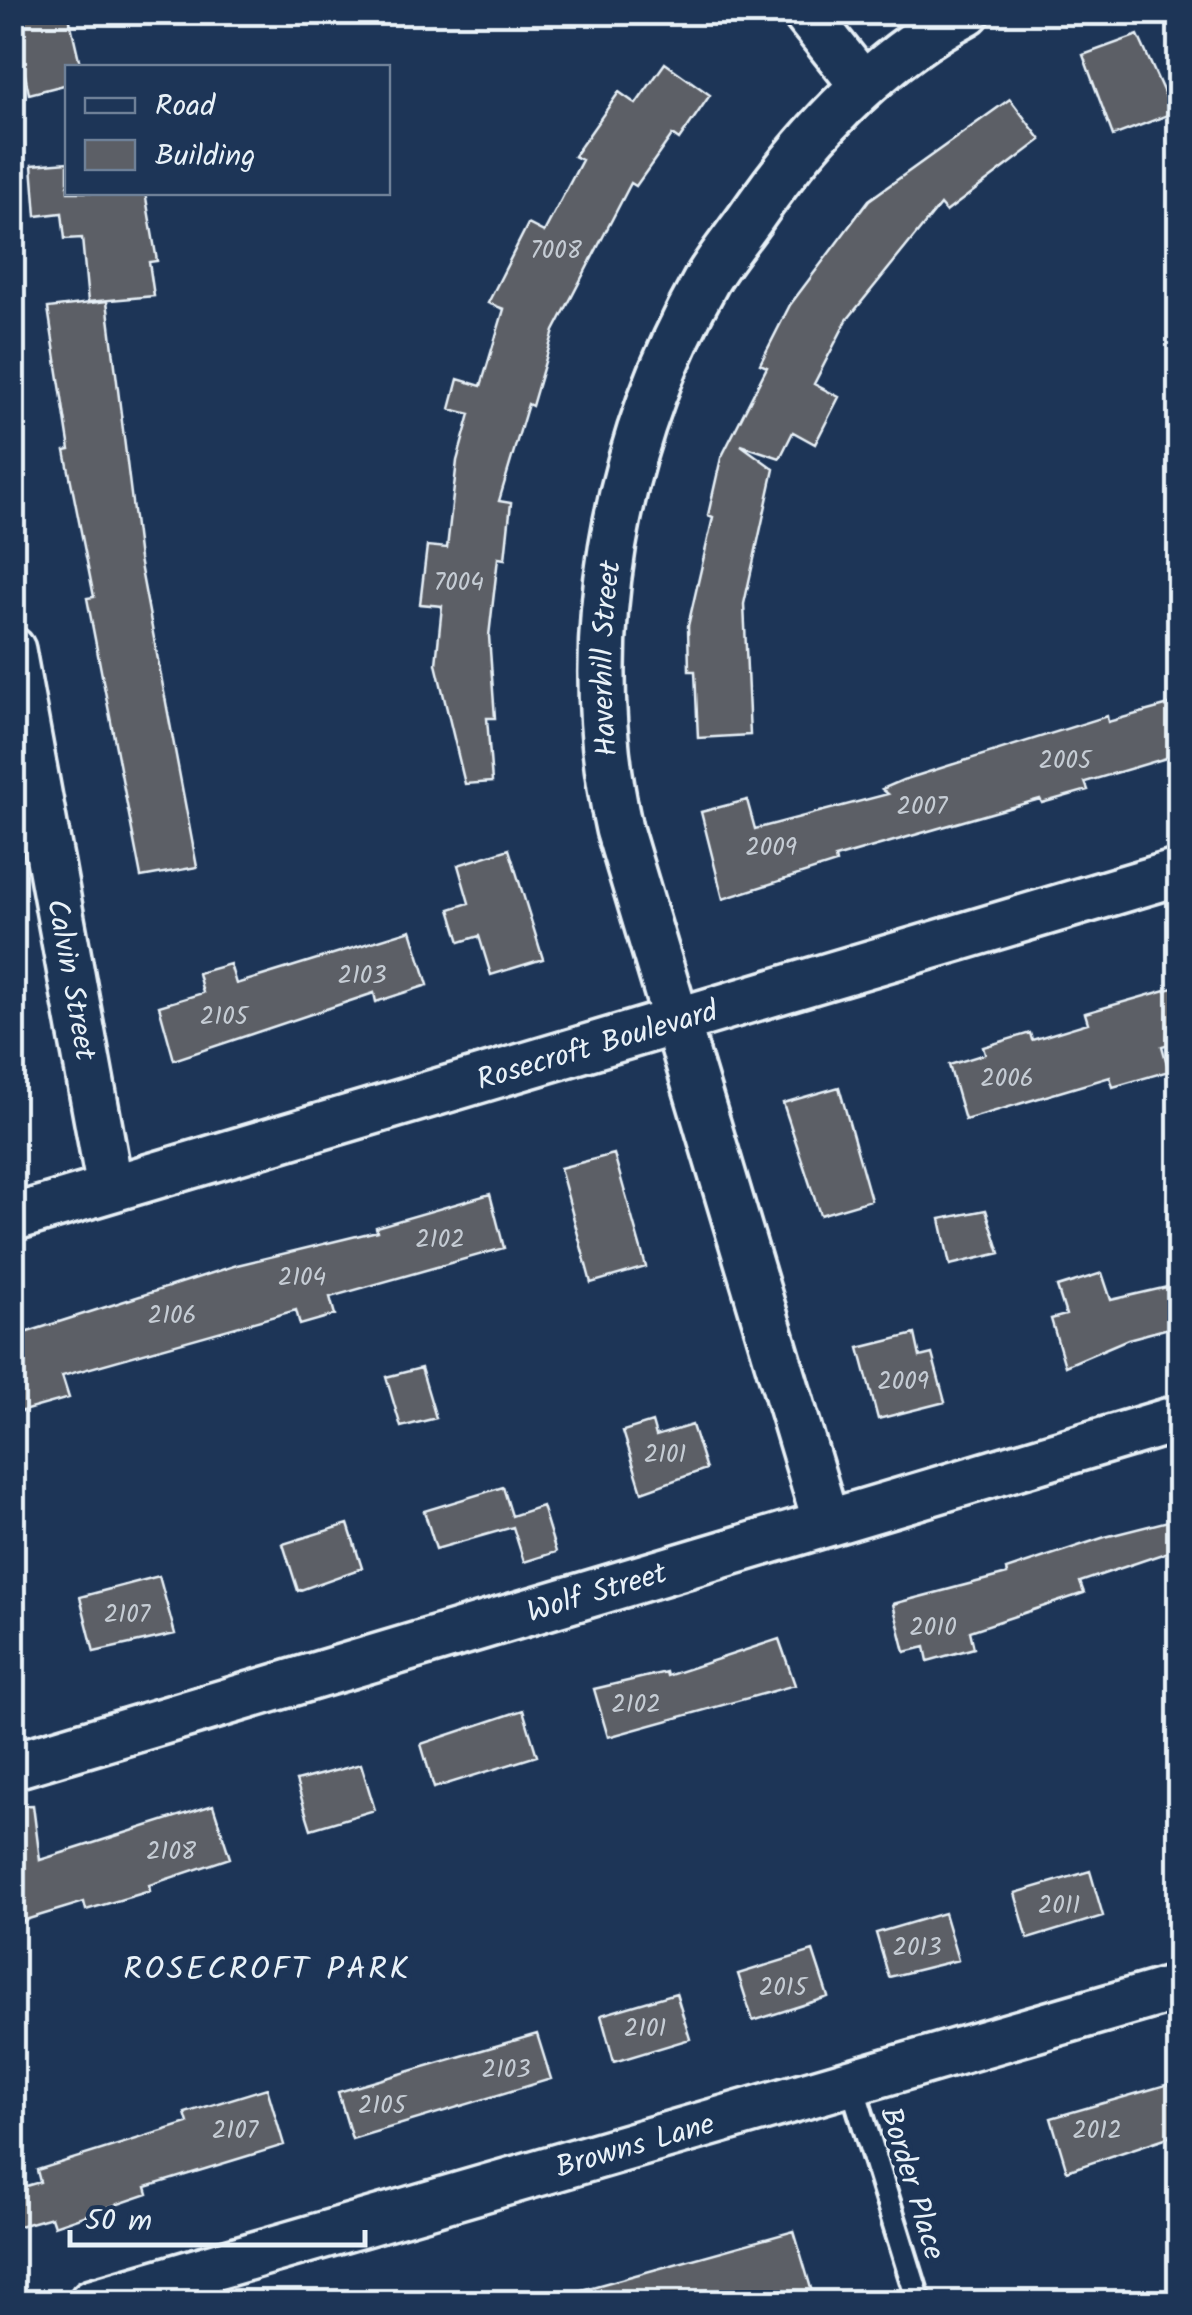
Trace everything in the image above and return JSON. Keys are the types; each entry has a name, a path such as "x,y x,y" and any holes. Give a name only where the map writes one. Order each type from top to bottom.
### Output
{"street":[{"path":"805,12 862,84"},
{"name":"Haverhill Street","path":"826,1522 619,830 604,742 602,636 618,513 651,398 708,279 776,181 862,84 967,12"},
{"name":"Calvin Street","path":"12,650 110,1188"},
{"name":"Rosecroft Boulevard","path":"12,1218 1180,872"},
{"name":"Wolf Street","path":"12,1766 1180,1418"},
{"name":"Browns Lane","path":"92,2302 1180,1986"}],"lane":[{"name":"Border Place","path":"850,2082 918,2302"}],"building":[{"path":"12,12 68,12 80,65 65,65 65,85 29,94"},
{"path":"1138,35 1173,113 1113,136 1083,55"},
{"path":"665,63 710,95 679,140 672,135 636,186 631,183 554,331 532,406 528,404 499,501 511,503 505,559 498,558 489,636 495,718 487,718 492,782 465,784 436,664 442,606 420,604 427,546 447,548 457,461 470,414 450,409 458,379 481,386 504,309 488,303 528,224 544,232 582,160 574,156 619,92 636,104"},
{"path":"1010,99 1041,140 946,212 940,205 847,320 814,384 839,397 815,444 793,432 780,458 741,445 774,469 744,604 750,735 698,738 695,671 689,671 688,626 713,517 708,515 721,458 767,367 760,364 790,305 869,200"},
{"path":"65,162 65,195 146,195 157,261 149,262 154,296 88,302 82,238 65,239 62,213 36,216 32,165"},
{"path":"107,301 139,559 197,867 141,877 87,598 94,597 65,451 70,450 48,308"},
{"path":"1180,702 1180,754 1085,782 1088,790 1042,803 1040,799 835,858 836,863 723,899 701,812 747,800 755,829 888,794 882,789 903,780 1107,716 1108,722"},
{"path":"509,849 543,959 491,975 479,936 460,942 450,909 469,903 458,865"},
{"path":"411,930 428,985 376,1002 374,993 174,1060 159,1006 203,993 198,973 230,964 236,984"},
{"path":"1180,986 1180,1041 1162,1046 1169,1071 1113,1087 1110,1077 965,1120 949,1065 985,1054 983,1047 1030,1033 1032,1040 1088,1023 1085,1013"},
{"path":"839,1087 871,1200 820,1215 783,1103"},
{"path":"614,1154 646,1267 591,1283 560,1168"},
{"path":"490,1194 504,1248 330,1297 335,1315 300,1325 296,1310 62,1376 69,1398 12,1414 12,1337 237,1265 377,1231 376,1227"},
{"path":"986,1210 1000,1253 950,1265 940,1219"},
{"path":"1102,1273 1111,1300 1180,1284 1180,1325 1128,1339 1065,1366 1051,1319 1066,1315 1057,1287"},
{"path":"915,1334 920,1357 932,1354 945,1402 878,1419 859,1348"},
{"path":"421,1368 436,1418 401,1427 386,1377"},
{"path":"652,1422 656,1436 692,1425 706,1469 642,1492 623,1431"},
{"path":"503,1487 512,1516 542,1506 556,1552 524,1562 513,1527 436,1549 424,1511"},
{"path":"1180,1518 1180,1548 1080,1582 1084,1593 970,1631 974,1648 928,1661 925,1647 905,1652 893,1604 1007,1574 1006,1570 1105,1537"},
{"path":"348,1524 362,1568 298,1591 283,1544"},
{"path":"159,1576 175,1634 94,1652 80,1597"},
{"path":"779,1639 795,1685 608,1737 594,1689 666,1672 667,1676"},
{"path":"523,1710 537,1756 434,1788 421,1744"},
{"path":"361,1764 375,1810 311,1829 296,1781"},
{"path":"33,1805 40,1860 213,1805 230,1858 149,1885 150,1891 86,1910 84,1902 12,1924 12,1806"},
{"path":"1090,1871 1103,1916 1028,1939 1015,1893"},
{"path":"944,1913 958,1960 889,1977 876,1933"},
{"path":"813,1951 828,1997 753,2021 738,1974"},
{"path":"676,1993 690,2039 614,2062 601,2015"},
{"path":"537,2034 551,2079 352,2139 338,2092"},
{"path":"1180,2081 1180,2133 1067,2171 1051,2118"},
{"path":"267,2088 284,2145 146,2187 148,2194 54,2226 51,2217 12,2228 12,2190 40,2182 37,2170 188,2123 185,2113"},
{"path":"794,2231 815,2302 568,2302 567,2294"}],"district":[{"name":"ROSECROFT PARK","path":"267,1968"}]}
